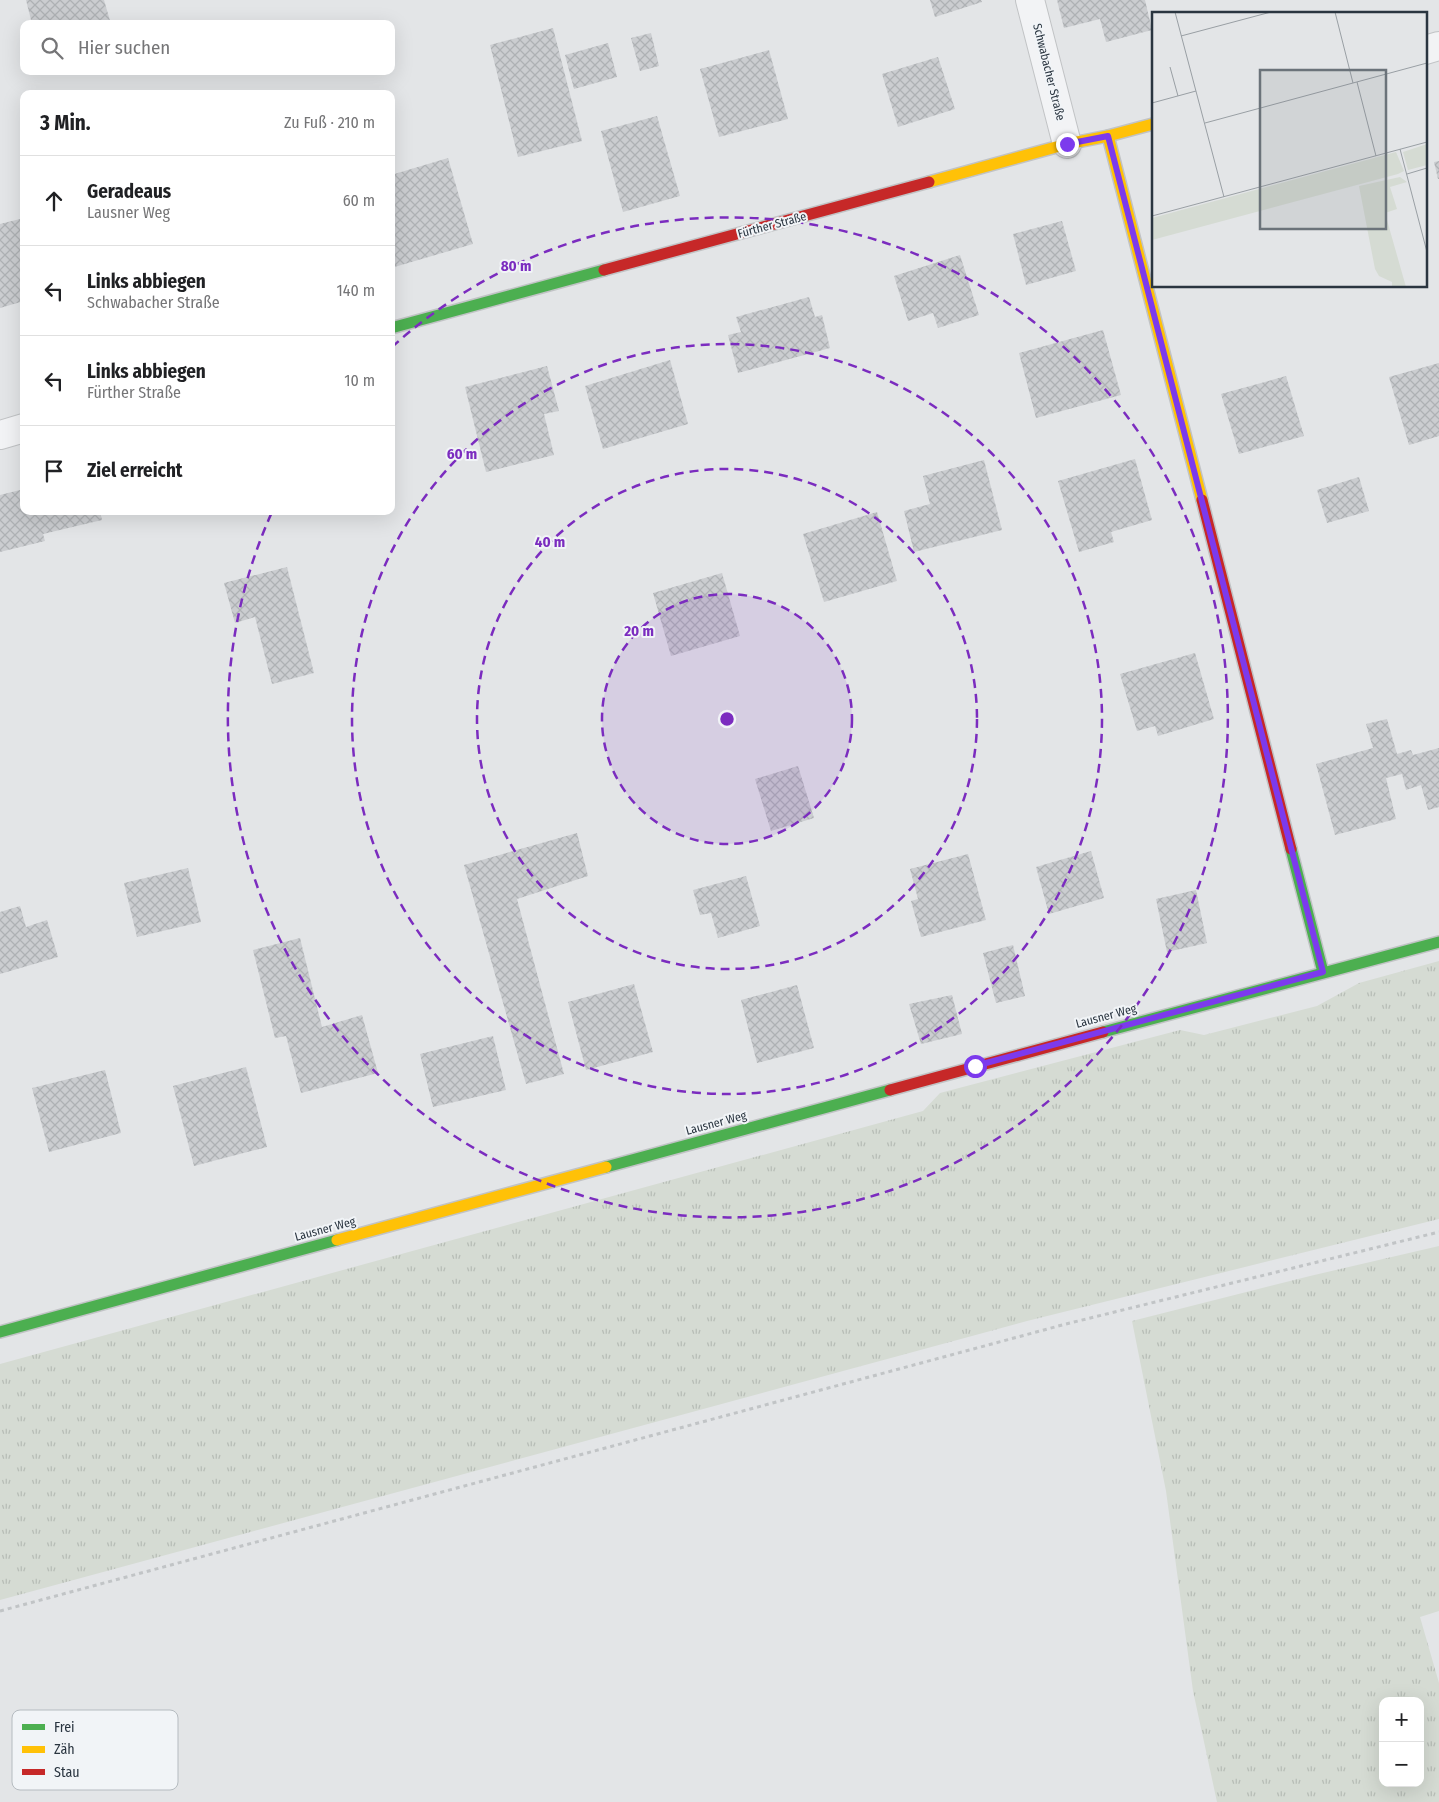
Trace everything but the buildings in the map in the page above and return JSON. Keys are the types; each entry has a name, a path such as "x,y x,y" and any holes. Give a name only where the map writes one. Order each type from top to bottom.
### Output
{"street":[{"name":"Schwabacher Straße","path":"1030,0 1067,144"},
{"path":"1426,50 1439,46"},
{"name":"Fürther Straße","path":"395,327 1067,144 1152,124"},
{"path":"1108,136 1323,972"},
{"path":"0,435 20,429"},
{"name":"Lausner Weg","path":"0,1332 1439,942"}],"path":[{"path":"0,1611 1066,1324 1439,1232"}],"green space":[{"path":"1439,961 1439,1219 1027,1321 0,1600 0,1364 923,1111 940,1093 1180,1030 1204,1035 1317,1006 1359,983"},
{"path":"1439,1246 1439,1611 1420,1617 1439,1683 1439,1802 1217,1802 1193,1691 1166,1491 1132,1321"}],"traffic: fast":[{"path":"395,327 604,270"},
{"path":"1291,849 1323,972"},
{"path":"1103,1032 1439,942"},
{"path":"606,1167 890,1090"},
{"path":"0,1332 337,1240"}],"traffic: slow":[{"path":"929,182 1067,144 1152,124"},
{"path":"1108,136 1202,500"},
{"path":"337,1240 606,1167"}],"traffic: jam":[{"path":"604,270 929,182"},
{"path":"1202,500 1291,849"},
{"path":"890,1090 1103,1032"}],"route":[{"path":"975,1066 1323,972 1108,136 1067,144"}]}
